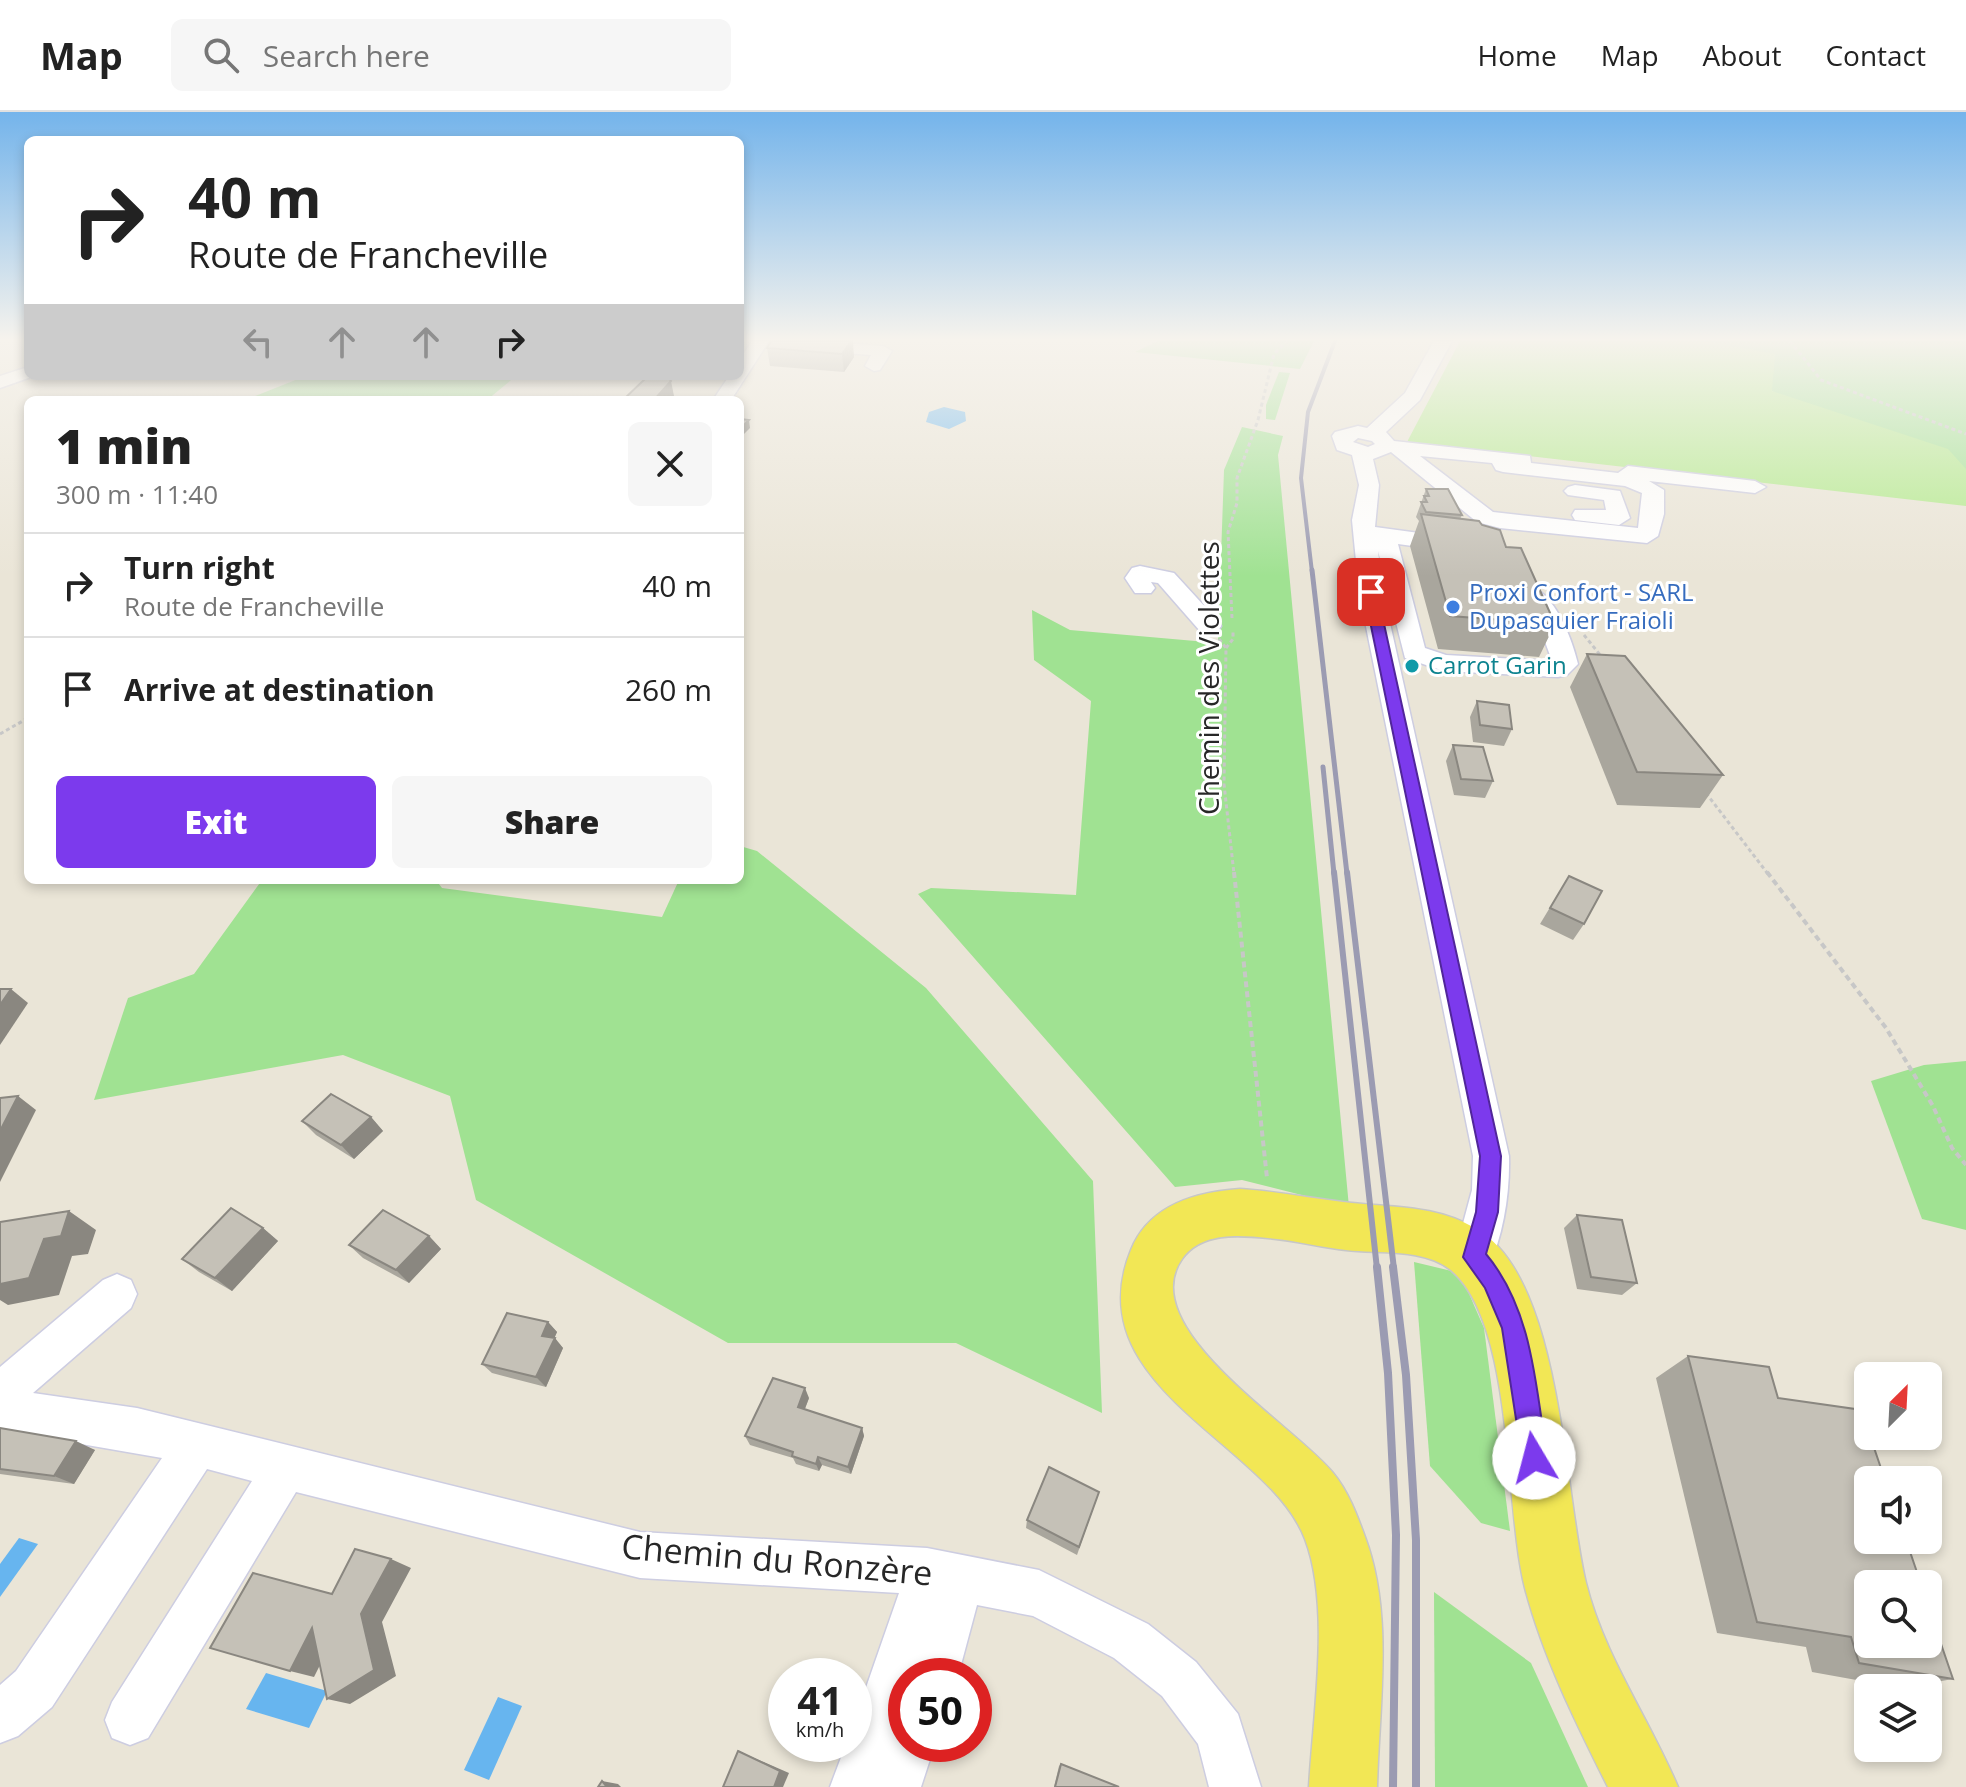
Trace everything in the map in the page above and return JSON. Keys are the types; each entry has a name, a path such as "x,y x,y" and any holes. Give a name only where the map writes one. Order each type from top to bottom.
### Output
{"main road":[{"path":"1343,1787 1350,1617 1348,1589 1336,1539 1302,1480 1177,1365 1159,1338 1148,1310 1150,1268 1161,1245 1171,1234 1210,1216 1272,1216 1436,1236 1474,1257 1493,1280 1514,1327 1546,1541 1564,1612 1583,1665 1644,1787"}],"street":[{"path":"1386,443 1400,419"},
{"path":"1386,443 1485,517 1500,521 1647,536 1653,514 1653,490 1629,480 1386,443 1351,432 1342,436 1344,446 1362,453 1369,485 1371,592 1399,652 1491,1156 1487,1212 1474,1257"},
{"path":"1456,452 1458,472 1497,506 1512,511 1525,509 1619,518 1613,495 1506,483 1502,462"},
{"path":"1502,462 1755,487"},
{"path":"1371,529 1486,549"},
{"path":"1143,588 1137,578 1140,573 1166,578 1209,626"},
{"path":"1399,652 1444,663 1558,669 1565,664 1562,647 1547,614 1514,574"},
{"path":"0,1400 21,1374 117,1294"},
{"name":"Chemin du Ronzère","path":"0,1409 137,1430 640,1555 942,1573 1039,1594 1100,1622 1179,1679 1220,1732 1235,1787"},
{"path":"0,1718 34,1689 197,1445"},
{"path":"130,1720 286,1467"},
{"path":"939,1658 949,1629 942,1573"},
{"path":"856,1787 919,1611 942,1573"},
{"path":"895,1787 904,1762"}],"path":[{"name":"Chemin des Violettes","path":"1258,419 1237,478 1237,503 1228,532 1233,639 1226,648 1224,784 1245,961 1252,1063 1272,1216"},
{"path":"1926,419 1966,434"},
{"path":"1578,627 1605,662"},
{"path":"0,734 24,720"},
{"path":"1702,788 1886,1028 1933,1106 1952,1148 1966,1165"}],"green space":[{"path":"1419,419 1857,419 1948,449 1966,469 1966,506 1407,442"},
{"path":"1820,419 1966,419 1966,506"},
{"path":"1242,427 1283,436 1278,455 1349,1207 1242,1180 1175,1187 918,894 931,888 1076,895 1091,701 1034,660 1032,610 1070,630 1218,643 1224,470"},
{"path":"744,847 757,851 926,988 1093,1181 1102,1413 956,1343 728,1343 476,1200 450,1096 343,1055 94,1100 128,998 194,974 259,884 439,884 442,888 662,917 677,884 744,884"},
{"path":"1966,1061 1966,1230 1922,1219 1871,1081 1924,1065"},
{"path":"1414,1262 1460,1273 1484,1328 1510,1531 1481,1523 1430,1466"},
{"path":"1434,1592 1531,1663 1588,1787 1435,1787"}],"water":[{"path":"927,419 966,421 949,429 926,422"},
{"path":"19,1538 38,1544 0,1597 0,1564"},
{"path":"266,1673 327,1691 309,1728 246,1709"},
{"path":"498,1697 522,1706 489,1780 464,1770"}],"building":[{"path":"1426,489 1448,489 1462,515 1426,512 1421,502 1427,502 1424,496 1429,496"},
{"path":"1421,514 1479,521 1482,525 1500,530 1506,547 1521,548 1555,624 1450,616"},
{"path":"1587,654 1625,656 1723,775 1637,772"},
{"path":"1477,701 1509,705 1512,729 1480,725"},
{"path":"1453,745 1483,747 1493,781 1461,779"},
{"path":"1569,876 1602,891 1584,924 1550,908"},
{"path":"0,989 11,989 0,1005"},
{"path":"331,1094 371,1117 341,1145 302,1121"},
{"path":"18,1096 0,1131 0,1098"},
{"path":"231,1208 263,1228 215,1278 182,1259"},
{"path":"383,1210 429,1236 396,1270 349,1245"},
{"path":"69,1211 61,1236 44,1239 29,1278 0,1284 0,1222"},
{"path":"1577,1215 1622,1220 1637,1283 1591,1277"},
{"path":"507,1313 548,1322 542,1336 555,1338 536,1377 482,1364"},
{"path":"1688,1356 1769,1367 1778,1398 1854,1409 1854,1450 1875,1450 1880,1466 1854,1466 1854,1554 1911,1554 1916,1570 1854,1570 1854,1647 1851,1637 1757,1622"},
{"path":"773,1378 805,1388 798,1407 862,1428 848,1467 818,1457 816,1464 792,1456 793,1452 745,1436"},
{"path":"0,1428 76,1441 54,1476 0,1469"},
{"path":"1049,1467 1099,1492 1079,1547 1027,1520"},
{"path":"355,1549 391,1559 361,1614 374,1670 327,1699 312,1628 290,1671 210,1648 253,1573 332,1594"},
{"path":"1942,1647 1953,1679 1942,1677 1942,1674 1924,1674 1859,1663 1857,1658 1942,1658"},
{"path":"738,1751 780,1771 774,1787 723,1787"},
{"path":"1061,1764 1119,1787 1055,1787"}],"railway":[{"path":"1307,419 1301,478 1312,572"},
{"path":"1312,570 1347,874"},
{"path":"1323,767 1334,874"},
{"path":"1334,872 1377,1269"},
{"path":"1347,872 1394,1269"},
{"path":"1377,1267 1388,1373 1396,1535 1393,1787"},
{"path":"1393,1267 1406,1375 1416,1540 1416,1787"}],"place":[{"name":"Proxi Confort - SARL Dupasquier Fraioli","path":"1453,607"},
{"name":"Carrot Garin","path":"1412,666"}],"route":[{"path":"1371,592 1491,1156 1491,1190 1474,1257 1493,1280 1514,1327 1534,1458"}]}
